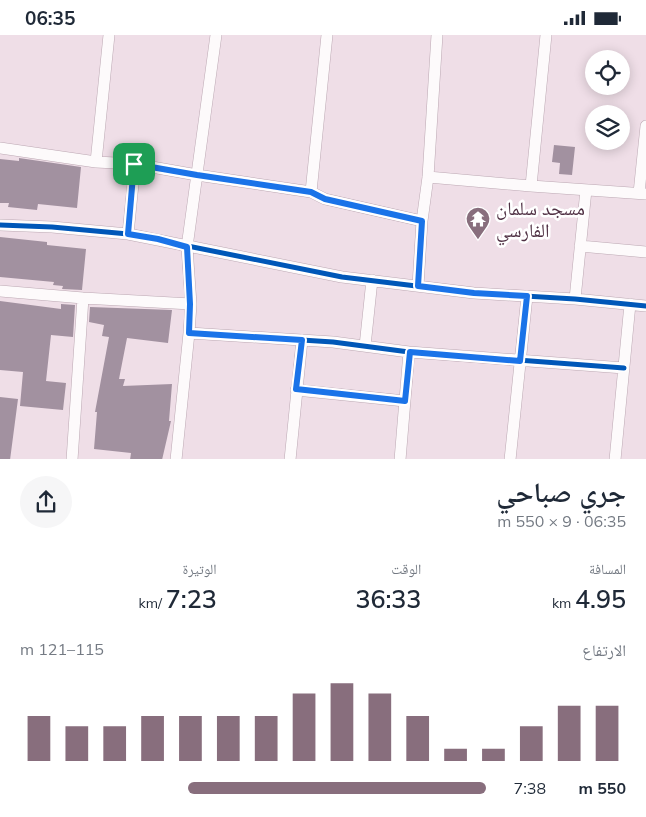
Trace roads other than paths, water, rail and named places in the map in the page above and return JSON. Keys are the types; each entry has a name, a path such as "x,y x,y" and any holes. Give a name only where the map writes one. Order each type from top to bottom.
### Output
{"street":[{"path":"96,162 110,35"},
{"path":"176,459 189,333 190,304 187,247 216,35"},
{"path":"311,192 327,35"},
{"path":"418,286 422,221 428,177 437,35"},
{"path":"531,187 546,35"},
{"path":"428,177 531,187 643,194 646,127"},
{"path":"0,148 96,162 134,164 311,192 325,199 422,221"},
{"path":"128,234 134,164"},
{"path":"575,299 586,190"},
{"path":"0,225 52,227 128,234 342,277 474,293 575,299 646,306"},
{"path":"580,245 646,252"},
{"path":"365,346 372,280"},
{"path":"0,291 190,304"},
{"path":"510,459 527,296"},
{"path":"72,459 83,298"},
{"path":"615,459 630,304"},
{"path":"189,333 302,340 410,352 624,368"},
{"path":"290,459 302,340"},
{"path":"400,459 410,352"},
{"path":"296,389 405,401"}],"place":[{"name":"مسجد سلمان الفارسي","path":"478,240"}]}
